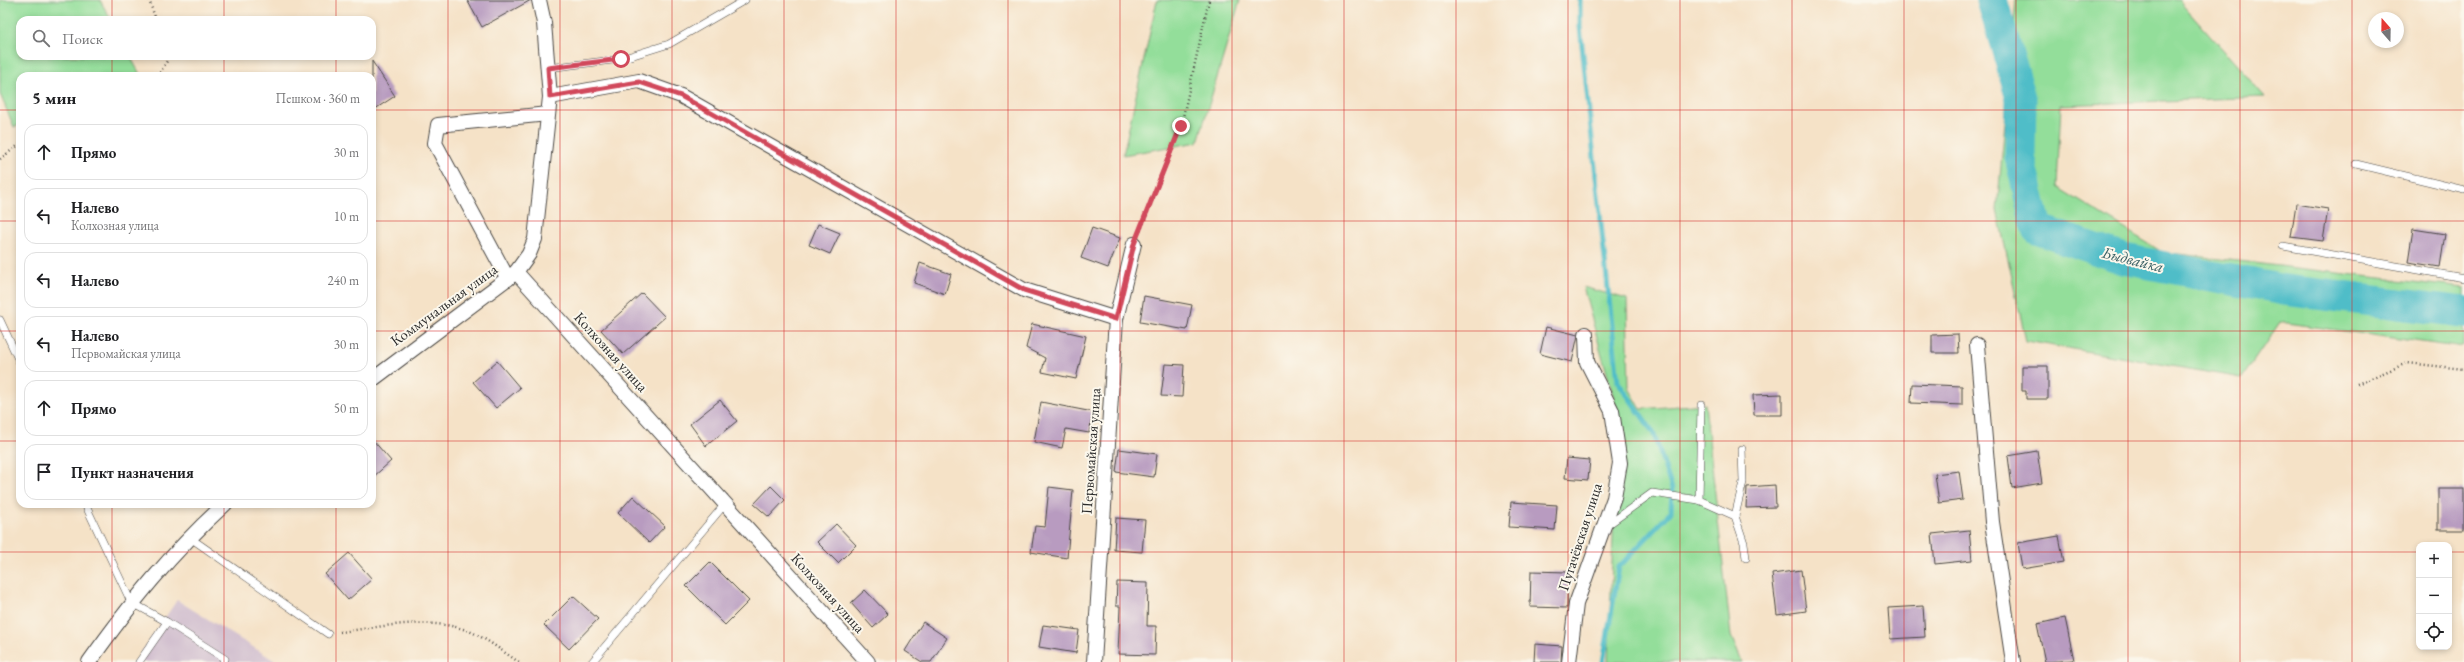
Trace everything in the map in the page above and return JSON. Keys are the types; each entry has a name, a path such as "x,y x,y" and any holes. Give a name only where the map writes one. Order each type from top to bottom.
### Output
{"street":[{"path":"512,276 529,254 535,239 550,97 544,23 539,0"},
{"path":"550,97 639,82 681,96 1024,290 1116,319"},
{"name":"Колхозная улица","path":"548,114 438,125 435,143 512,276 725,504 868,662"},
{"name":"Первомайская улица","path":"1094,662 1116,319 1134,244"},
{"name":"Коммунальная улица","path":"376,377 512,276"},
{"name":"Пугачёвская улица","path":"1569,662 1576,604 1614,498 1620,463 1612,411 1587,362 1586,334"},
{"path":"1977,345 1992,522 2014,662"},
{"path":"89,662 131,602 189,537 221,508"}],"lane":[{"path":"548,68 621,59 669,44 745,0"},
{"path":"2356,164 2464,190"},
{"path":"2283,246 2464,278"},
{"path":"0,320 16,354"},
{"path":"1699,500 1701,405"},
{"path":"1742,449 1742,482 1735,516 1744,543 1746,558"},
{"path":"1603,529 1652,493 1699,500 1735,516"},
{"path":"592,662 725,504"},
{"path":"87,508 131,602 167,622 225,659 223,662"},
{"path":"189,537 328,634"},
{"path":"139,662 167,622"}],"path":[{"path":"149,0 155,16"},
{"path":"1134,244 1181,126 1209,0"},
{"path":"160,72 167,60"},
{"path":"0,159 16,147"},
{"path":"2357,384 2407,363 2464,370"},
{"path":"328,634 384,626 440,624 469,631 519,662"}],"shaded area":[{"path":"177,600 277,662 135,662"}],"green space":[{"path":"0,0 100,0 109,16 16,16 16,60 132,60 139,72 16,72 16,126 14,127 0,94"},
{"path":"1157,0 1240,0 1198,142 1123,155"},
{"path":"2016,0 2179,0 2265,97 2061,105 2057,187 2162,252 2464,288 2464,348 2280,322 2242,378 2026,341 1997,210"},
{"path":"1583,287 1627,299 1629,388 1641,409 1705,404 1731,636 1742,662 1608,662 1618,413"}],"building":[{"path":"467,0 531,0 482,27"},
{"path":"372,61 395,96 376,108 376,72 372,72"},
{"path":"2296,204 2328,209 2323,241 2291,237"},
{"path":"818,224 840,233 830,254 809,245"},
{"path":"1092,228 1120,238 1108,268 1081,258"},
{"path":"2413,229 2445,234 2440,267 2408,262"},
{"path":"920,263 951,274 945,294 914,283"},
{"path":"642,293 665,317 623,354 601,330"},
{"path":"1144,296 1192,305 1187,330 1140,322"},
{"path":"1032,324 1086,336 1076,379 1042,372 1045,358 1026,348"},
{"path":"1546,327 1578,335 1572,362 1540,354"},
{"path":"1958,334 1959,353 1932,353 1932,335"},
{"path":"497,361 520,388 496,408 473,382"},
{"path":"1165,364 1184,365 1182,397 1161,396"},
{"path":"2022,366 2048,366 2048,399 2026,399 2026,391 2022,391"},
{"path":"1912,384 1962,386 1962,405 1911,403"},
{"path":"1782,394 1782,415 1754,415 1753,395"},
{"path":"720,400 737,421 706,446 690,424"},
{"path":"1041,402 1093,412 1089,433 1066,429 1062,448 1034,442"},
{"path":"376,444 391,461 376,474"},
{"path":"1119,449 1157,454 1154,477 1116,472"},
{"path":"2037,451 2042,483 2012,488 2008,456"},
{"path":"1567,458 1590,460 1588,480 1565,478"},
{"path":"1959,471 1963,500 1939,503 1935,474"},
{"path":"1775,485 1776,507 1746,508 1747,487"},
{"path":"771,486 785,500 769,517 754,504"},
{"path":"1049,487 1073,490 1067,558 1031,552 1035,526 1045,527"},
{"path":"2438,489 2464,489 2464,530 2438,530"},
{"path":"633,496 665,526 649,543 618,513"},
{"path":"1511,502 1557,505 1555,530 1509,527"},
{"path":"1116,518 1145,520 1142,552 1114,550"},
{"path":"836,524 856,545 838,563 817,542"},
{"path":"1969,530 1972,560 1935,564 1932,534"},
{"path":"2059,536 2064,562 2022,569 2018,543"},
{"path":"349,553 372,579 348,600 325,574"},
{"path":"710,562 749,601 725,625 686,586"},
{"path":"1801,570 1806,611 1777,615 1772,574"},
{"path":"1531,571 1568,572 1567,608 1530,607"},
{"path":"1117,582 1148,583 1147,626 1156,626 1155,655 1118,654 1120,606 1116,606"},
{"path":"865,590 888,614 873,628 851,603"},
{"path":"573,596 598,619 569,649 544,625"},
{"path":"1923,606 1925,637 1890,639 1888,608"},
{"path":"2065,618 2074,660 2045,662 2037,624"},
{"path":"923,622 947,638 931,662 922,662 905,651"},
{"path":"1043,625 1079,630 1076,653 1039,647"},
{"path":"1535,644 1562,646 1561,662 1534,662"}],"waterway":[{"path":"1580,0 1580,27 1618,382 1653,432 1672,489 1671,512 1619,567 1603,662"},
{"name":"Быдвайка","path":"1992,0 2021,98 2020,157 2037,229 2124,259 2284,290 2464,312"}],"route":[{"path":"621,59 548,68 550,97 639,82 681,96 1024,290 1116,319 1134,244 1181,126"}]}
